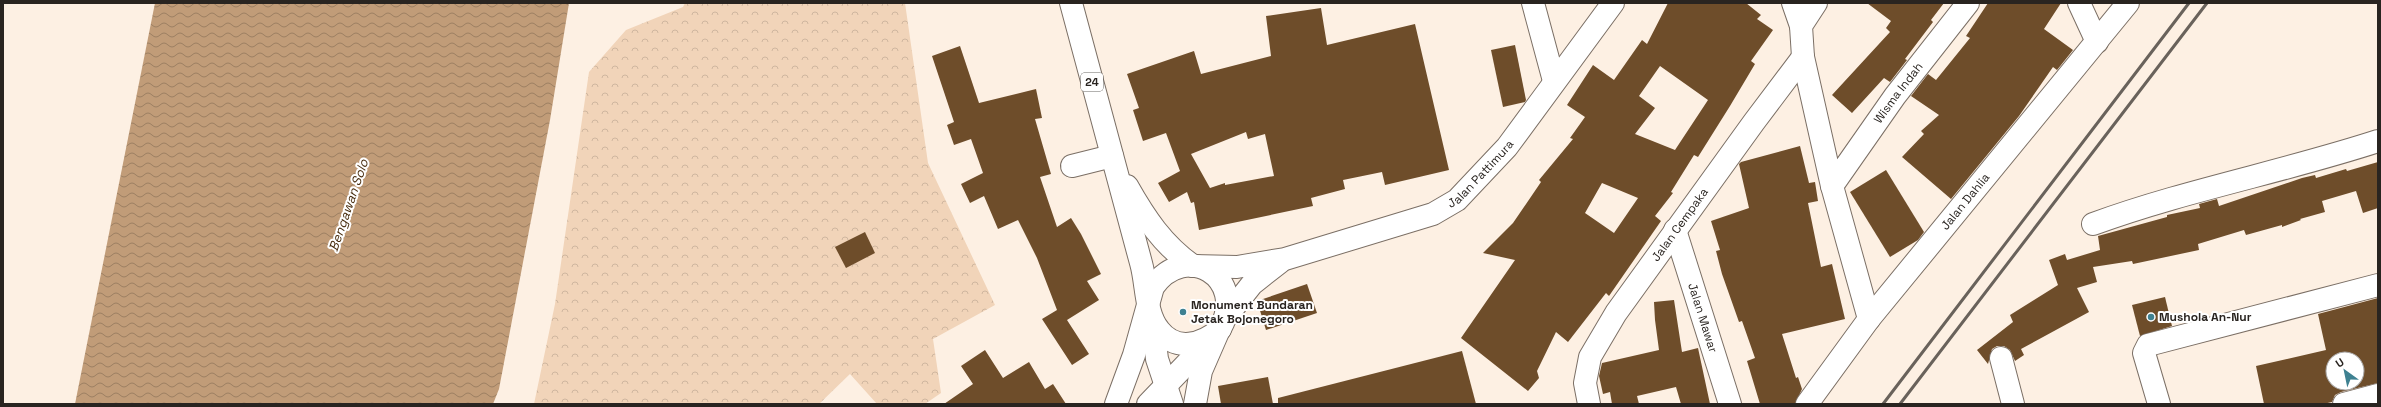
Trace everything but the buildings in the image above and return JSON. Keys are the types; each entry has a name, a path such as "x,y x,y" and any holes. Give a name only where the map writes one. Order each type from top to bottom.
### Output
{"main road":[{"name":"24","path":"1071,3 1142,265 1151,313 1116,404"},
{"path":"1533,3 1554,81"},
{"name":"Jalan Pattimura","path":"1193,266 1237,268 1284,259 1433,214 1457,200 1508,147 1554,81 1613,3"},
{"path":"1793,3 1801,26 1803,57 1832,186 1869,319"},
{"path":"1801,26 1816,3"},
{"name":"Wisma Indah","path":"1832,186 1895,96 1968,3"},
{"path":"2079,3 2097,42"},
{"name":"Jalan Dahlia","path":"1807,404 1869,319 2128,3"},
{"name":"Jalan Cempaka","path":"1588,404 1585,383 1590,357 1616,313 1675,230 1803,57"},
{"path":"2093,224 2169,198 2303,164 2378,141"},
{"name":"24","path":"1113,158 1152,226 1177,255 1193,266 1211,272 1220,281 1226,292 1228,304 1223,323"},
{"path":"1072,166 1113,158"},
{"name":"Jalan Mawar","path":"1675,230 1730,404"},
{"path":"1148,404 1168,395 1252,284 1284,259"},
{"path":"1168,395 1154,345 1151,313 1153,288 1159,279 1174,268 1193,266"},
{"path":"2158,404 2144,352 2148,346 2378,285"},
{"path":"1151,313 1159,331 1172,341 1187,344 1198,343 1209,339 1223,323"},
{"path":"1195,404 1201,371 1223,323"},
{"path":"2001,358 2013,404"},
{"path":"2344,404 2378,395"}],"green space":[{"path":"685,3 905,3 928,163 995,305 933,339 941,393 925,404 877,404 850,374 819,404 534,404 555,304 589,72 626,30 683,7"}],"water":[{"name":"Bengawan Solo","path":"155,3 569,3 550,120 499,389 493,404 75,404"}],"railway":[{"path":"1883,404 2189,3"},
{"path":"1900,404 2207,3"}],"place":[{"name":"Monument Bundaran Jetak Bojonegoro","path":"1183,312"},
{"name":"Mushola An-Nur","path":"2151,317"}]}
